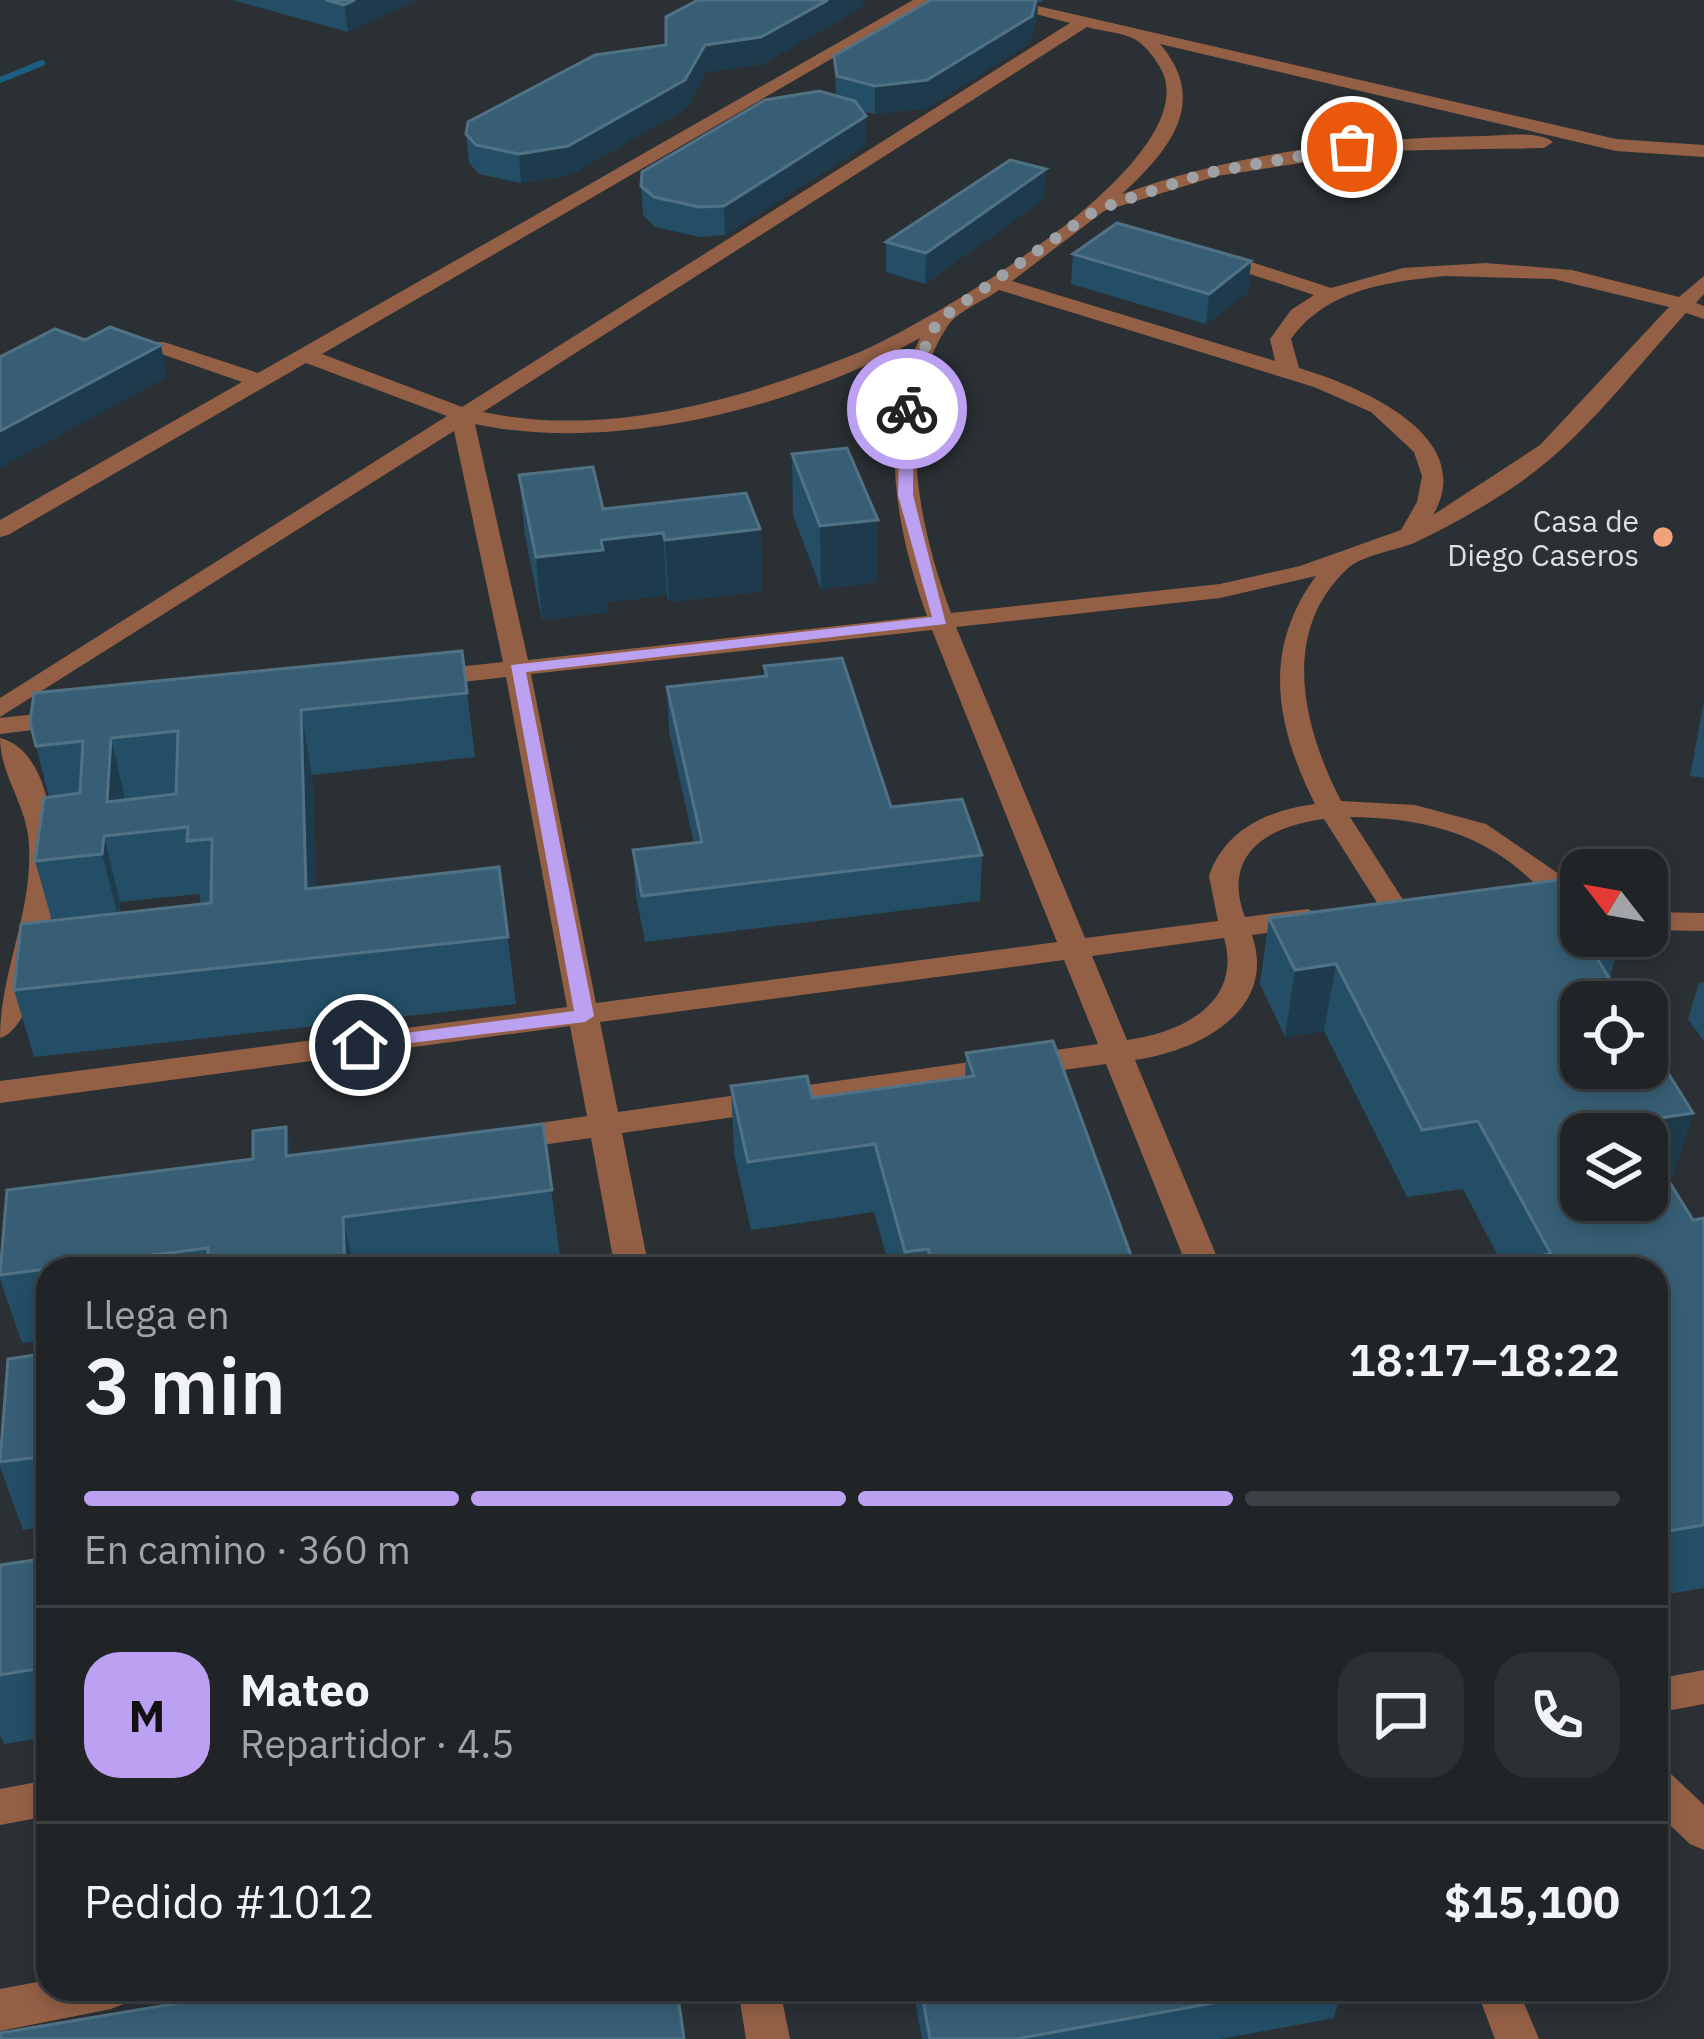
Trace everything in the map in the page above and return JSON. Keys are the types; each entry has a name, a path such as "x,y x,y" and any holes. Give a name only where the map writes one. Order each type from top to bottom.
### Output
{"lane":[{"path":"0,530 302,354 771,97 925,0"},
{"path":"991,0 1616,145"},
{"path":"0,709 897,130 1084,22"},
{"path":"1093,220 1144,161 1175,106 1173,73 1142,36"},
{"path":"302,354 462,415 537,429 675,416 827,372 908,339 1093,220 1206,173 1334,149 1458,141 1704,151"},
{"path":"1193,250 1330,294"},
{"path":"1288,372 1282,358 1284,329 1300,310 1330,294 1397,277 1516,268 1594,280 1693,309"},
{"path":"993,282 1354,393 1406,429 1424,450 1432,476 1429,502 1408,537"},
{"path":"400,682 1220,591 1337,565 1408,537 1494,491 1548,451 1693,309 1704,282"},
{"path":"940,319 928,338 907,411 905,474 915,542 941,621 1200,1257"},
{"path":"157,346 257,380"},
{"path":"462,415 517,668 630,1257"},
{"path":"1337,565 1305,611 1290,699 1307,765 1394,906"},
{"path":"0,726 94,716"},
{"path":"0,746 26,778 44,873 39,922 0,1028"},
{"path":"466,1144 1166,1045 1213,1018 1243,984 1246,950 1222,891 1226,867 1242,846 1282,822 1331,807 1412,810 1439,816 1496,840 1560,887"},
{"path":"1511,892 1560,894"},
{"path":"0,1093 1326,916"},
{"path":"1668,921 1704,922"},
{"path":"1668,1694 1704,1687"},
{"path":"1668,1797 1704,1831"},
{"path":"0,1807 36,1800"},
{"path":"0,2010 48,2001"},
{"path":"761,2001 768,2039"},
{"path":"1502,2001 1517,2039"}],"building":[{"path":"698,0 828,0 761,37 705,45 685,80 568,146 519,154 476,145 466,134 468,122 595,55 666,45 666,17"},
{"path":"931,0 1036,0 1032,16 927,80 875,86 837,76 834,56"},
{"path":"819,91 855,101 866,116 724,206 699,207 654,197 641,186 642,172 765,100"},
{"path":"1010,160 1046,169 926,253 886,242"},
{"path":"1117,223 1251,261 1209,294 1073,254"},
{"path":"110,327 161,345 0,431 0,357 55,329 85,340"},
{"path":"847,448 878,520 820,526 792,454"},
{"path":"593,467 603,509 746,493 760,529 665,540 663,533 601,540 603,550 536,557 519,475"},
{"path":"462,651 467,693 301,710 306,889 499,867 508,937 14,990 21,924 211,903 212,839 187,841 188,827 104,836 102,854 35,861 44,798 80,793 83,741 36,746 30,722 34,693","holes":["178,731 176,794 107,802 111,738"]},
{"path":"842,658 891,807 962,799 982,855 642,896 633,850 702,842 667,687 767,676 764,666"},
{"path":"1560,880 1560,957 1596,957 1611,981 1560,981 1560,1089 1668,1089 1668,1073 1693,1113 1668,1117 1668,1113 1560,1113 1560,1221 1668,1221 1668,1180 1693,1220 1704,1218 1704,1525 1668,1531 1668,1257 1531,1257 1551,1254 1478,1121 1422,1130 1336,964 1295,970 1269,918"},
{"path":"1053,1041 1132,1257 930,1257 928,1249 905,1252 875,1144 748,1162 731,1086 807,1076 812,1098 974,1076 966,1053"},
{"path":"543,1124 552,1190 343,1217 345,1257 208,1257 208,1248 139,1257 36,1257 36,1270 0,1275 7,1190 253,1159 253,1131 286,1127 286,1156"},
{"path":"36,1355 36,1458 0,1462 8,1359"},
{"path":"36,1560 36,1669 0,1675 0,1565"},
{"path":"191,2001 679,2001 684,2039 0,2039 0,2033"},
{"path":"923,2001 1224,2001 1016,2039 930,2039"}],"waterway":[{"path":"0,80 42,63"}],"way so far":[{"path":"907,409 928,338 940,319 1093,212 1206,173 1352,147"}],"place":[{"name":"Casa de Diego Caseros","path":"1663,537"}],"route":[{"path":"360,1045 585,1016 517,668 941,621 905,495 907,409"}]}
